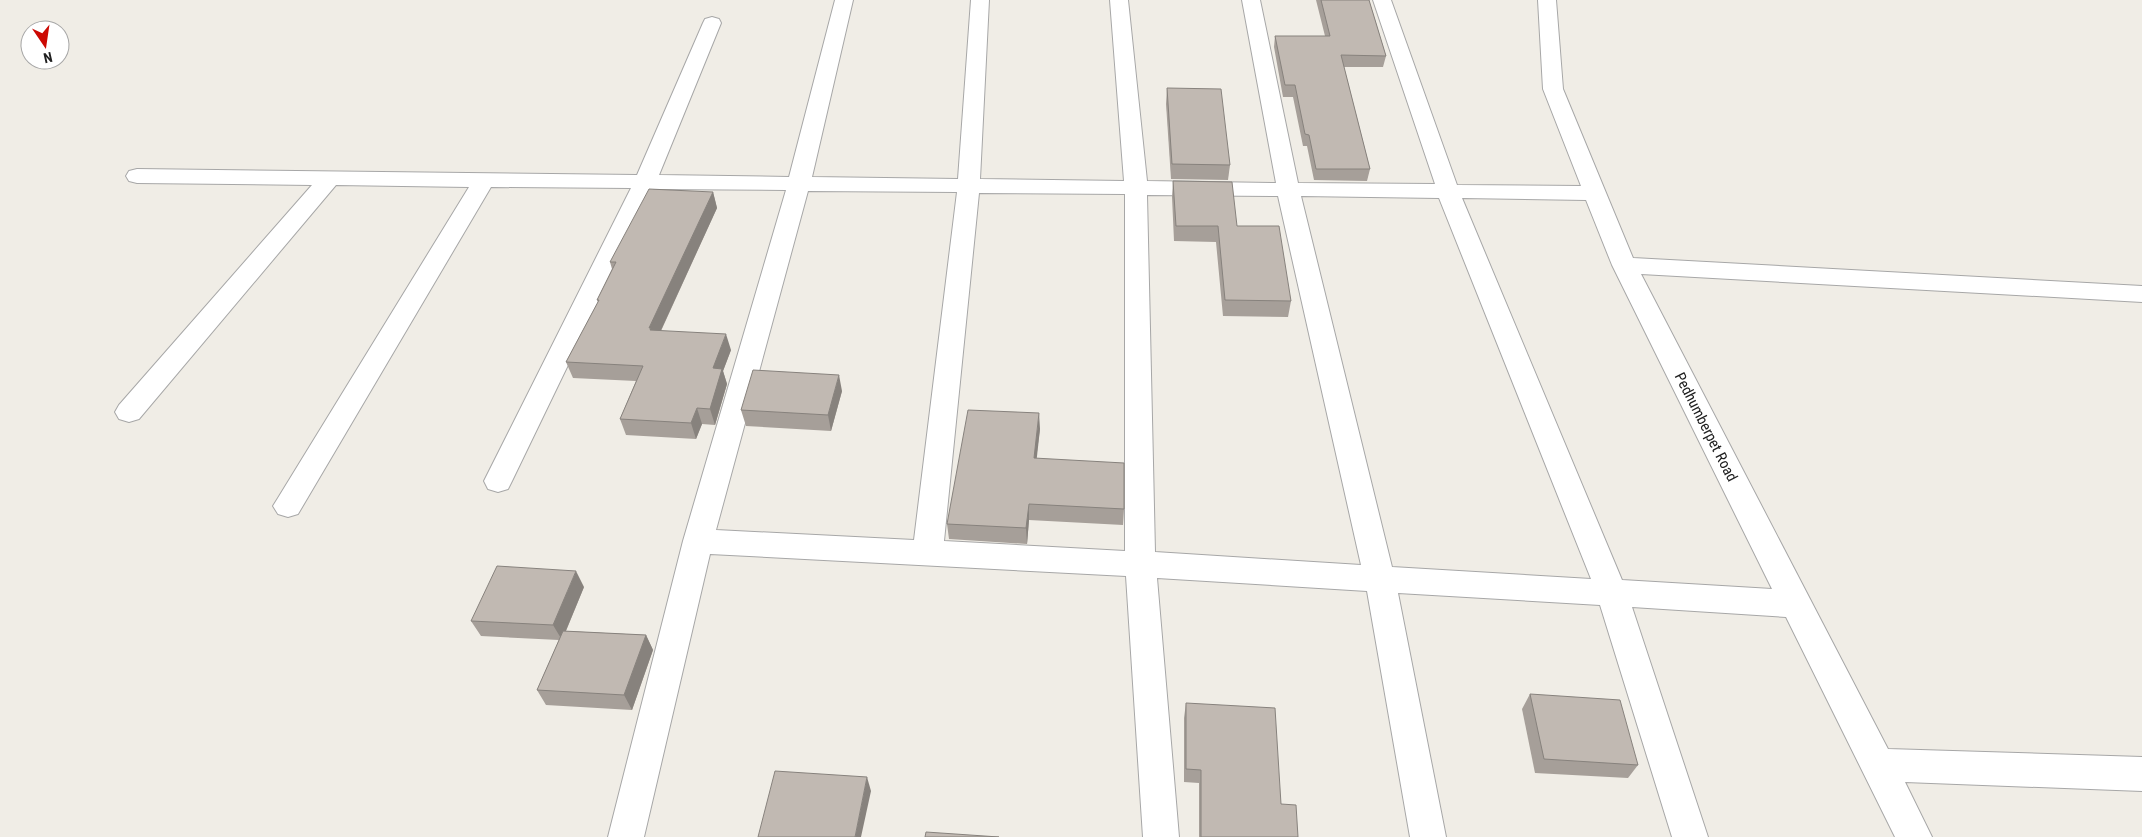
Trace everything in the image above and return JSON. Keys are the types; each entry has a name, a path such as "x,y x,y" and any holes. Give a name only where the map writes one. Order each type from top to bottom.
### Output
{"street":[{"path":"626,837 698,542 799,183 844,0"},
{"path":"928,552 969,185 980,0"},
{"path":"1119,0 1136,187 1140,564 1161,837"},
{"path":"1251,0 1288,189 1380,579 1428,837"},
{"path":"1382,0 1448,191 1612,594 1690,837"},
{"name":"Pedhumberpet Road","path":"1547,0 1553,89 1624,264 1914,837"},
{"path":"498,481 646,181 712,23"},
{"path":"137,176 1594,193"},
{"path":"130,412 330,178"},
{"path":"288,506 484,180"},
{"path":"1624,264 2142,294"},
{"path":"698,542 928,552 1795,604"},
{"path":"1877,765 2142,774"}],"building":[{"path":"1321,0 1369,0 1386,56 1341,55 1370,169 1316,169 1309,135 1305,134 1295,85 1285,85 1275,36 1330,36"},
{"path":"1167,88 1221,89 1230,165 1172,164"},
{"path":"1173,181 1232,182 1237,226 1279,226 1291,301 1225,300 1218,226 1176,226"},
{"path":"649,189 713,192 649,328 651,328 650,330 726,334 713,368 722,369 710,409 697,408 691,423 620,419 643,366 566,362 599,300 597,300 616,262 610,262"},
{"path":"753,370 839,375 828,415 741,410"},
{"path":"968,410 1039,413 1034,458 1124,463 1124,509 1029,504 1026,528 947,524"},
{"path":"497,566 576,571 553,625 471,621"},
{"path":"563,631 646,635 624,695 537,690"},
{"path":"1530,694 1620,700 1638,765 1544,759"},
{"path":"1186,703 1275,708 1281,804 1296,805 1298,837 1201,837 1201,770 1186,769"},
{"path":"775,771 867,777 855,837 758,837"},
{"path":"926,832 999,837 925,837"}]}
